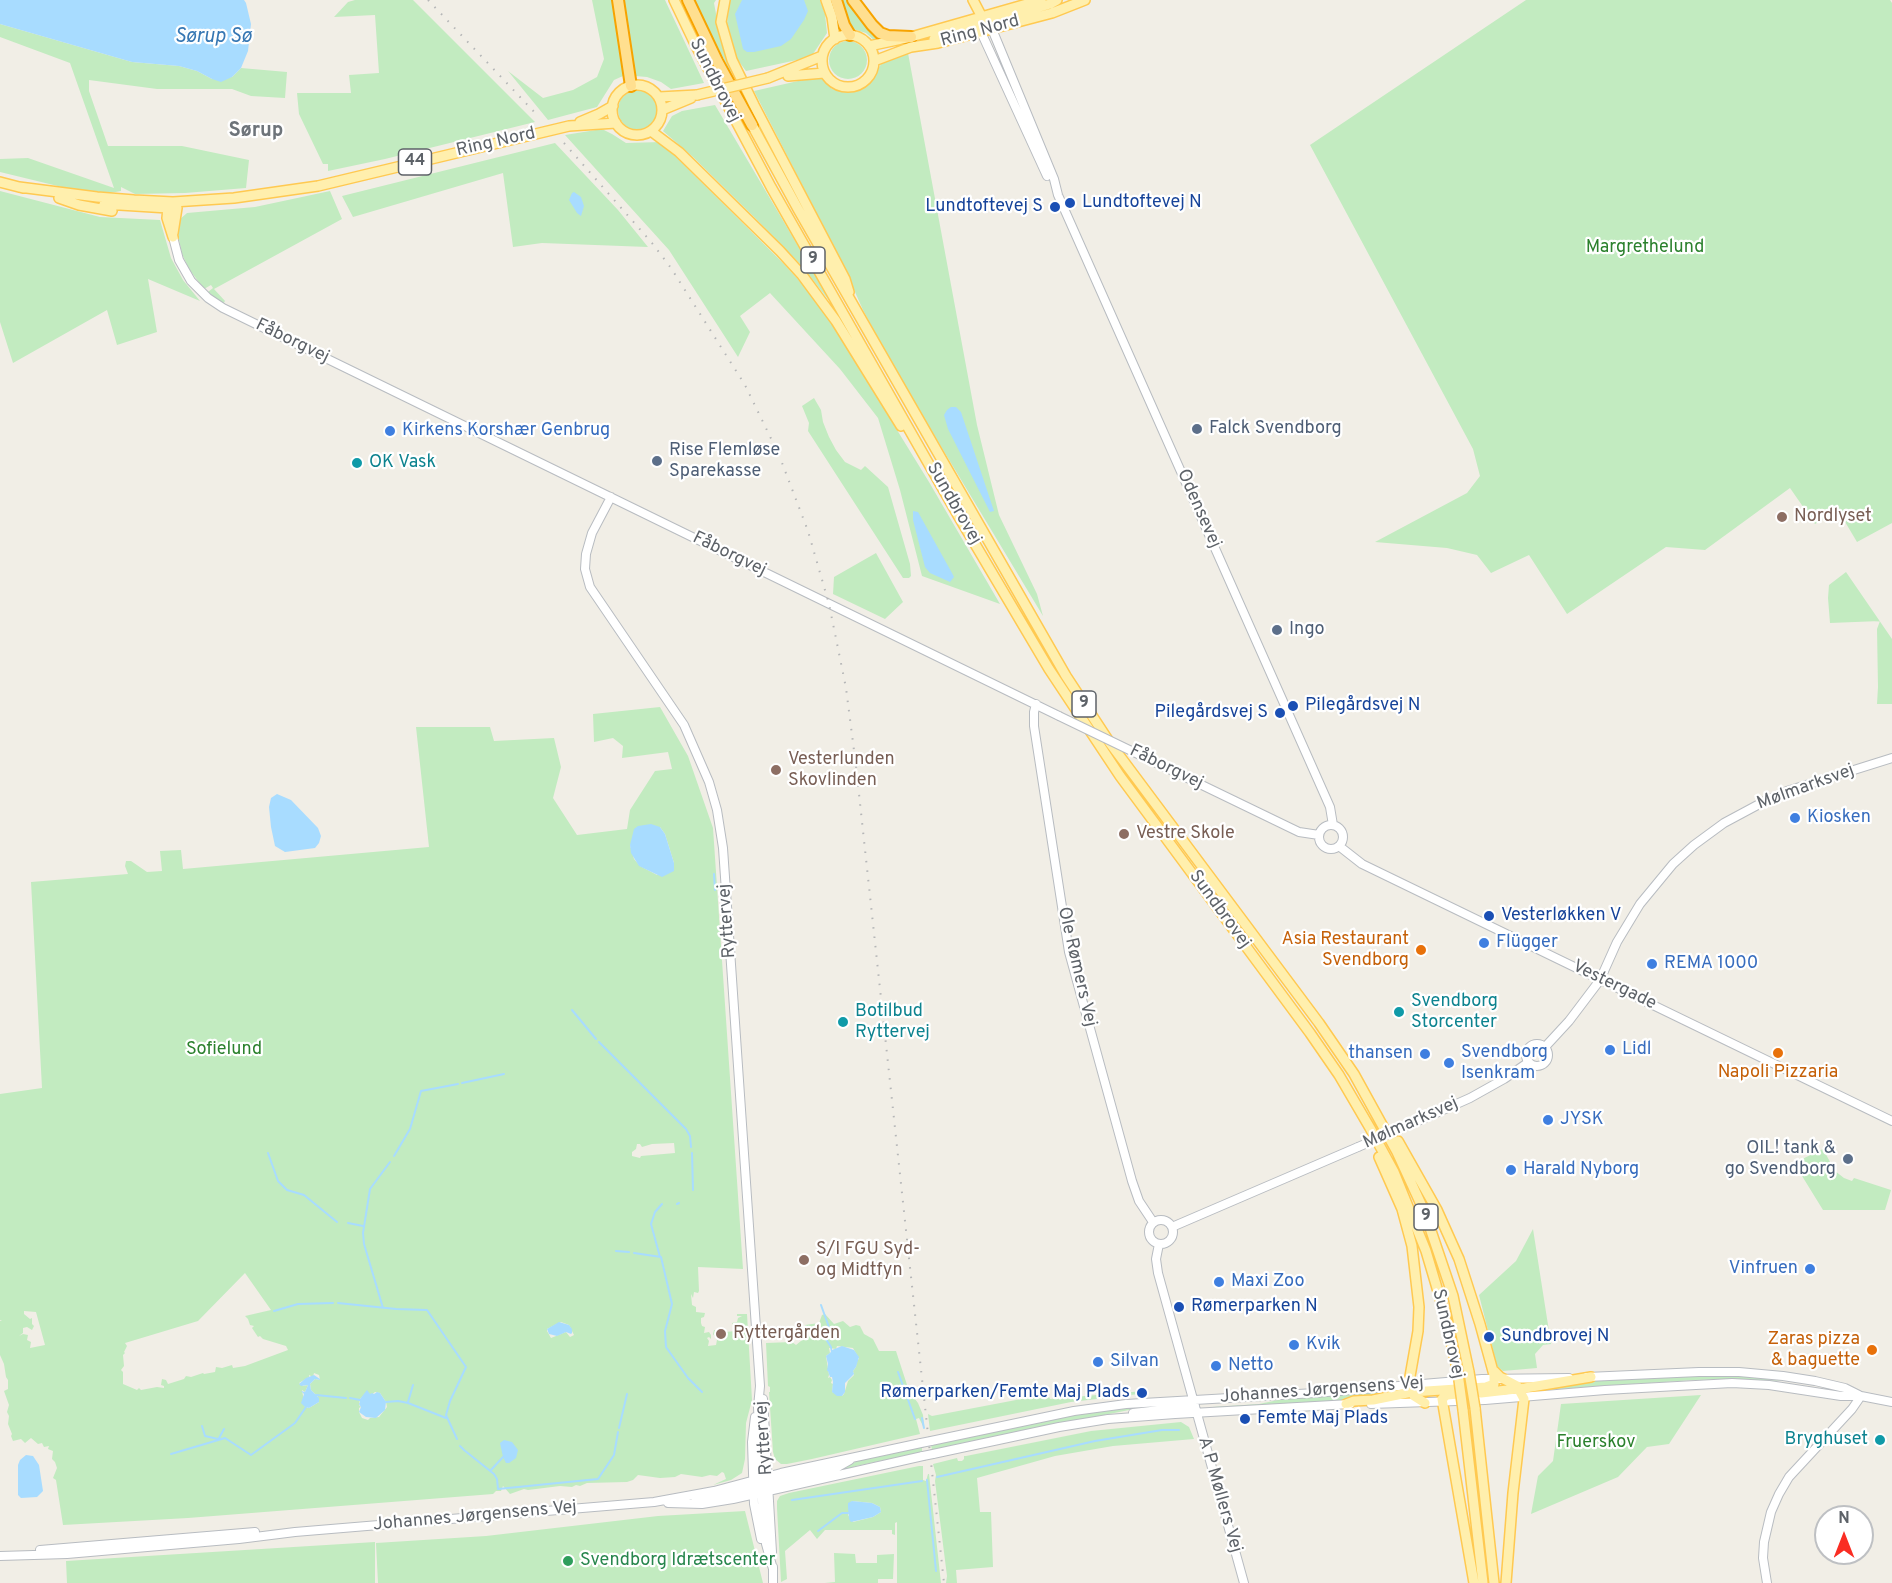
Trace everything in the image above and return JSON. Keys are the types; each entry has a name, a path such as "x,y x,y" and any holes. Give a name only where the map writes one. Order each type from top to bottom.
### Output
{"highway":[{"path":"618,0 631,86"},
{"name":"9","path":"688,0 717,61 752,125"},
{"path":"836,0 844,25 850,35"},
{"path":"853,0 880,33 911,42"}],"main road":[{"name":"Sundbrovej","path":"674,0 771,187 959,517 1049,669 1095,740 1310,1033 1353,1100 1394,1172 1415,1222 1439,1293 1458,1373 1483,1583"},
{"path":"725,0 721,22 732,60 846,279 854,308"},
{"path":"826,0 832,17 835,39"},
{"name":"Odensevej","path":"967,0 984,24"},
{"path":"973,0 984,24 1057,0"},
{"name":"Odensevej","path":"979,0 984,24"},
{"name":"Ring Nord","path":"874,61 911,42 938,44 1041,0"},
{"name":"Ring Nord","path":"869,46 911,42 984,24 1052,13 1085,0"},
{"path":"850,35 869,46 874,61 870,76 865,82 850,87 835,84 824,73 822,56 829,43 850,35"},
{"path":"662,110 697,95 768,78 800,67 822,56"},
{"path":"768,78 824,73"},
{"path":"631,86 647,86 659,97 662,110 660,121 651,130 679,152 802,275 836,321 959,517"},
{"name":"44","path":"613,106 617,94 631,86"},
{"path":"659,97 697,95"},
{"path":"613,106 613,117 616,123"},
{"name":"Ring Nord","path":"171,209 318,186 569,126 613,106"},
{"name":"44","path":"616,123 623,131 633,134 643,134 651,130"},
{"name":"Ring Nord","path":"569,126 616,123"},
{"name":"Sundbrovej","path":"752,125 854,308 1078,695 1110,743 1319,1023 1354,1074 1397,1152 1425,1213 1453,1296 1475,1408 1494,1583"},
{"name":"44","path":"0,182 96,208 160,214 171,209"},
{"name":"44","path":"20,187 171,209"},
{"path":"171,209 173,237"},
{"path":"171,209 173,237"},
{"path":"1346,1404 1373,1400 1411,1389 1486,1387 1494,1384 1492,1367 1466,1278 1445,1227 1377,1106 1354,1074"},
{"path":"1353,1100 1396,1192 1412,1246 1419,1307 1411,1389 1418,1399 1425,1402"},
{"path":"1492,1367 1496,1374 1522,1393"},
{"path":"1474,1583 1443,1402 1444,1396 1522,1393 1590,1377"},
{"path":"1506,1583 1522,1393"}],"street":[{"name":"Odensevej","path":"984,24 1022,102 1054,179 1058,195"},
{"name":"Odensevej","path":"984,24 1050,183 1058,195 1330,807 1333,825"},
{"name":"Fåborgvej","path":"173,237 179,260 187,275 202,293 218,306 1299,832 1318,835"},
{"name":"Ryttervej","path":"611,497 592,533 586,554 585,569 590,587 684,725 702,764 717,810 723,848 760,1386 763,1401 758,1528 773,1583"},
{"name":"Ole Rømers Vej","path":"1036,704 1034,726 1069,952 1132,1181 1139,1201 1153,1222"},
{"name":"Mølmarksvej","path":"1545,1047 1569,1021 1600,980 1617,942 1640,904 1673,864 1709,833 1744,811 1787,791 1892,758"},
{"path":"1333,825 1342,831 1343,839 1339,846 1331,849 1320,843 1318,835 1322,828 1333,825"},
{"name":"Vestergade","path":"1339,846 1362,864 1892,1121"},
{"path":"1539,1044 1545,1047 1548,1053 1545,1062 1539,1065 1529,1062 1526,1056 1529,1048 1539,1044"},
{"name":"Mølmarksvej","path":"1172,1227 1470,1098 1529,1062"},
{"path":"1164,1220 1172,1227 1172,1238 1166,1243 1159,1244 1152,1241 1149,1228 1153,1222 1164,1220"},
{"path":"1159,1244 1156,1256 1157,1270 1195,1406"},
{"path":"1494,1379 1739,1372 1815,1381 1845,1388 1861,1396"},
{"path":"1522,1393 1732,1383 1769,1385 1892,1402"},
{"name":"Ryttervej","path":"760,1386 758,1407 764,1536 773,1569 773,1583"},
{"name":"Johannes Jørgensens Vej","path":"295,1532 238,1533 62,1547 0,1556 78,1553 654,1502 714,1491 761,1486 923,1456 1059,1427 1195,1406 1315,1393 1411,1389"},
{"path":"1767,1583 1763,1558 1764,1542 1771,1512 1779,1494 1789,1478 1852,1409 1861,1396"},
{"name":"Johannes Jørgensens Vej","path":"654,1502 710,1503 857,1456 1074,1411 1126,1404 1195,1406 1443,1402"},
{"name":"A P Møllers Vej","path":"1195,1406 1244,1583"}],"green space":[{"path":"413,0 535,122 328,171 328,164 323,164 299,114 297,93 351,93 349,75 379,73 375,15 334,17 348,2"},
{"path":"592,0 612,0 623,76 614,80 597,107 548,120 508,71 543,98 573,90 597,77 604,59"},
{"path":"623,0 665,0 704,83 671,89 661,82 635,76"},
{"path":"694,0 716,0 714,3 720,35 732,75"},
{"path":"730,0 820,0 825,14 827,33 811,57 746,71 737,59 727,23"},
{"path":"839,0 849,0 886,38 874,40 866,33 853,29 846,19"},
{"name":"Margrethelund","path":"1526,0 1890,0 1892,3 1892,523 1857,542 1838,510 1815,524 1790,488 1705,550 1666,547 1567,614 1529,555 1491,573 1477,555 1447,548 1375,542 1467,493 1480,476 1473,449 1310,145"},
{"path":"0,24 132,62 179,66 197,71 212,79 232,77 241,68 287,72 285,98 251,96 232,89 157,89 89,80 89,91 108,146 182,146 249,160 246,188 135,194 121,187 121,191 110,193 70,189 0,172 0,159 28,158 114,188 70,63 0,37"},
{"path":"848,41 862,46 867,60 862,74 848,79 834,74 829,60 834,46"},
{"path":"908,53 977,425 999,515 1037,594 1043,616 898,375 863,310 843,265 754,91 820,76 832,89 853,92 866,86 881,64"},
{"path":"638,90 652,96 658,110 652,124 638,130 624,124 618,110 624,96"},
{"path":"715,105 834,307 802,266 693,157 663,131 672,116 682,111"},
{"path":"602,129 626,143 661,142 783,263 817,300 929,482 1000,604 922,576 900,490 878,418 840,369 770,293 740,316 750,332 738,357 669,250 565,135"},
{"path":"555,143 618,210 648,247 542,243 513,247 503,173 353,217 342,196"},
{"path":"0,191 100,217 160,220 171,258 183,280 200,301 148,279 157,332 117,345 107,310 13,363 0,322"},
{"path":"330,191 342,219 214,289 225,301 223,304 208,292 213,288 211,285 204,289 189,269 182,254 177,230 179,220 187,213 255,207"},
{"path":"814,398 821,410 829,437 845,462 861,470 865,466 888,487 910,564 911,576 909,578 903,578 808,431 809,423 802,406"},
{"path":"876,553 903,602 885,619 833,594 834,577"},
{"path":"1846,572 1880,621 1830,623 1829,585"},
{"path":"1880,621 1892,639 1892,704 1877,704 1877,629"},
{"name":"Sofielund","path":"660,707 688,756 713,828 743,1269 698,1267 699,1291 694,1292 693,1298 691,1294 692,1305 696,1307 696,1312 705,1313 701,1318 701,1323 705,1327 704,1333 709,1332 711,1335 711,1339 707,1338 708,1346 716,1345 714,1330 717,1336 722,1334 721,1329 725,1332 736,1331 732,1323 737,1322 742,1316 737,1316 737,1314 747,1314 752,1400 746,1423 745,1459 742,1473 731,1480 713,1485 726,1479 724,1473 717,1476 702,1477 681,1474 675,1477 660,1478 638,1475 627,1482 524,1489 510,1494 503,1486 501,1491 493,1494 188,1518 63,1525 56,1480 53,1478 57,1468 52,1459 53,1451 48,1449 49,1446 44,1447 42,1443 38,1444 31,1438 25,1443 21,1439 13,1441 11,1436 7,1412 9,1405 4,1391 8,1389 8,1380 0,1355 0,1321 2,1320 0,1320 0,1094 42,1088 31,882 128,874 126,861 131,861 147,872 162,871 160,851 181,850 183,869 429,847 416,727 490,727 494,741 554,738 561,767 553,798 577,835 627,829 630,810 655,771 672,769 668,752 622,758 623,746 613,738 594,742 593,714","holes":["660,827 665,834 674,863 657,875 640,866 634,859 630,845","674,1143 675,1153 641,1156 640,1158 632,1156 637,1144 642,1147","245,1273 271,1310 245,1316 250,1325 254,1326 252,1328 258,1337 286,1346 288,1350 245,1366 216,1367 215,1372 186,1376 184,1379 168,1384 162,1379 161,1385 164,1388 141,1390 139,1388 137,1390 123,1384 121,1370 124,1366 123,1355 127,1346 125,1343 198,1321","24,1311 36,1312 45,1345 30,1348 31,1342 27,1340 28,1335 19,1336 23,1333 23,1328 27,1327 32,1330 34,1326 32,1318 30,1319","561,1322 569,1325 574,1335 570,1337 566,1332 551,1338 547,1331","314,1373 319,1375 320,1380 315,1379 310,1384 319,1402 309,1408 305,1407 302,1390 305,1392 308,1385 303,1386 299,1383 309,1375 313,1377","367,1392 370,1396 375,1392 380,1393 387,1407 379,1417 368,1420 362,1418 360,1399"]},
{"path":"1823,1149 1835,1171 1844,1178 1852,1181 1854,1178 1891,1190 1885,1210 1823,1210 1794,1163"},
{"path":"1533,1229 1551,1344 1543,1345 1535,1354 1537,1368 1503,1371 1497,1366 1479,1295 1516,1261"},
{"path":"825,1314 834,1324 843,1321 850,1327 860,1326 864,1334 873,1339 879,1351 896,1351 909,1391 923,1415 924,1428 919,1418 916,1419 920,1434 781,1464 775,1459 773,1452 766,1343 792,1342 796,1345 807,1336 805,1325 819,1323 822,1315","holes":["837,1346 853,1348 859,1359 853,1371 854,1375 848,1381 842,1396 832,1392 833,1384 830,1377 828,1378 826,1356 830,1353 829,1348 836,1349"]},
{"path":"1731,1375 1784,1381 1694,1380 1530,1391 1591,1381"},
{"path":"1401,1390 1401,1392 1346,1400 1212,1408 1259,1404 1283,1399"},
{"path":"1144,1391 1139,1394 1071,1402 930,1431 928,1414 932,1416 1037,1396 1050,1399"},
{"name":"Fruerskov","path":"1701,1395 1669,1444 1647,1447 1618,1477 1531,1514 1538,1476 1553,1461 1561,1404"},
{"path":"1178,1404 1178,1406 1129,1410 932,1450 931,1445 1060,1417"},
{"path":"1181,1422 1189,1427 1194,1439 1113,1446 1055,1456 977,1478 980,1512 991,1512 993,1567 956,1570 957,1583 946,1583 933,1464 957,1458 958,1461 962,1461 964,1456 1091,1431"},
{"path":"922,1447 922,1452 856,1466 842,1472 784,1482 842,1469 857,1461"},
{"path":"923,1466 923,1480 926,1481 929,1474 941,1583 897,1583 897,1522 895,1523 895,1535 892,1534 892,1530 825,1530 817,1539 810,1530 785,1551 787,1579 781,1582 777,1501 780,1496","holes":["852,1501 872,1503 880,1507 881,1512 873,1517 853,1522 848,1515"]},
{"name":"Svendborg Idrætscenter","path":"745,1511 763,1583 378,1583 376,1543 486,1536 658,1516"},
{"path":"375,1542 375,1583 67,1583 66,1561"},
{"path":"834,1553 855,1554 856,1563 877,1563 877,1555 894,1554 893,1579 878,1579 878,1583 825,1583 835,1582"}],"water":[{"name":"Sørup Sø","path":"0,0 244,0 251,24 248,51 241,68 232,77 221,82 179,66 132,62 0,24"},
{"path":"742,0 804,0 808,11 791,39 781,46 747,52 743,49 735,14"},
{"path":"574,192 581,197 584,206 581,216 569,200"},
{"path":"951,407 956,407 961,412 994,511 990,512 948,429 944,415"},
{"path":"913,511 918,512 952,573 954,577 950,582 930,573 925,567 913,520"},
{"path":"277,794 291,800 318,828 321,836 315,848 285,852 275,846 269,807 271,798"},
{"path":"651,824 660,827 665,834 674,863 674,871 662,877 639,866 631,853 630,845 634,829"},
{"path":"559,1322 569,1325 572,1333 566,1332 557,1336 549,1334 547,1329"},
{"path":"842,1346 854,1350 859,1357 853,1371 854,1374 845,1383 845,1392 842,1396 837,1396 832,1392 833,1382 827,1371 826,1356 831,1352 830,1347 832,1350"},
{"path":"314,1375 320,1380 315,1379 310,1384 311,1390 319,1398 319,1402 309,1408 301,1403 304,1394 301,1391 305,1392 308,1385 299,1384"},
{"path":"367,1390 370,1394 380,1393 386,1402 385,1410 376,1418 366,1417 359,1412 360,1399"},
{"path":"504,1440 512,1442 518,1450 516,1458 509,1463 506,1463 503,1457 500,1443"},
{"path":"26,1455 33,1456 39,1465 43,1491 37,1497 21,1498 18,1495 18,1465"},
{"path":"852,1501 872,1503 880,1507 881,1512 873,1517 851,1522 848,1503"}],"waterway":[{"path":"714,874 715,890"},
{"path":"572,1010 596,1039"},
{"path":"599,1042 686,1129 690,1136 691,1147"},
{"path":"462,1083 504,1074"},
{"path":"394,1156 410,1129 421,1091 458,1084"},
{"path":"268,1153 278,1181 287,1190 304,1195 337,1222"},
{"path":"692,1153 693,1190"},
{"path":"383,1308 364,1244 363,1233 370,1189 390,1162"},
{"path":"660,1257 651,1224 655,1212 662,1204"},
{"path":"348,1223 363,1226"},
{"path":"616,1251 629,1252"},
{"path":"634,1253 661,1257 672,1304 665,1331 666,1347 688,1378 702,1392"},
{"path":"274,1311 298,1304 333,1303"},
{"path":"338,1303 427,1310 466,1367 446,1415 457,1439"},
{"path":"821,1305 830,1330 824,1336 831,1347"},
{"path":"898,1372 915,1419"},
{"path":"408,1402 413,1385"},
{"path":"619,1428 627,1394"},
{"path":"316,1395 346,1398"},
{"path":"350,1398 360,1400"},
{"path":"386,1402 408,1403 446,1418"},
{"path":"171,1454 225,1438 251,1455 295,1423 306,1407"},
{"path":"922,1418 924,1428"},
{"path":"202,1426 205,1436 218,1439"},
{"path":"218,1440 224,1429"},
{"path":"937,1477 1095,1441 1162,1430 1179,1430"},
{"path":"460,1446 494,1474 498,1489 598,1479 614,1455 618,1432"},
{"path":"491,1470 503,1457"},
{"path":"927,1480 936,1571"},
{"path":"792,1500 922,1481"},
{"path":"818,1531 842,1513 848,1513"}],"railway":[{"path":"428,0 539,117"},
{"path":"564,143 652,243 671,268 745,385 779,455 808,531 829,604 846,688 856,766 944,1583"}],"place":[{"name":"Lundtoftevej N","path":"1070,203"},
{"name":"Lundtoftevej S","path":"1055,207"},
{"name":"Falck Svendborg","path":"1197,429"},
{"name":"Kirkens Korshær Genbrug","path":"390,431"},
{"name":"Rise Flemløse Sparekasse","path":"657,461"},
{"name":"OK Vask","path":"357,463"},
{"name":"Nordlyset","path":"1782,517"},
{"name":"Ingo","path":"1277,630"},
{"name":"Pilegårdsvej N","path":"1293,706"},
{"name":"Pilegårdsvej S","path":"1280,713"},
{"name":"Vesterlunden Skovlinden","path":"776,770"},
{"name":"Kiosken","path":"1795,818"},
{"name":"Vestre Skole","path":"1124,834"},
{"name":"Vesterløkken V","path":"1489,916"},
{"name":"Flügger","path":"1484,943"},
{"name":"Asia Restaurant Svendborg","path":"1421,950"},
{"name":"REMA 1000","path":"1652,964"},
{"name":"Svendborg Storcenter","path":"1399,1012"},
{"name":"Botilbud Ryttervej","path":"843,1022"},
{"name":"Lidl","path":"1610,1050"},
{"name":"Napoli Pizzaria","path":"1778,1053"},
{"name":"thansen","path":"1425,1054"},
{"name":"Svendborg Isenkram","path":"1449,1063"},
{"name":"JYSK","path":"1548,1120"},
{"name":"OIL! tank & go Svendborg","path":"1848,1159"},
{"name":"Harald Nyborg","path":"1511,1170"},
{"name":"S/I FGU Syd- og Midtfyn","path":"804,1260"},
{"name":"Vinfruen","path":"1810,1269"},
{"name":"Maxi Zoo","path":"1219,1282"},
{"name":"Rømerparken N","path":"1179,1307"},
{"name":"Ryttergården","path":"721,1334"},
{"name":"Sundbrovej N","path":"1489,1337"},
{"name":"Kvik","path":"1294,1345"},
{"name":"Zaras pizza & baguette","path":"1872,1350"},
{"name":"Silvan","path":"1098,1362"},
{"name":"Netto","path":"1216,1366"},
{"name":"Rømerparken/Femte Maj Plads","path":"1142,1393"},
{"name":"Femte Maj Plads","path":"1245,1419"},
{"name":"Bryghuset","path":"1880,1440"},
{"name":"Svendborg Idrætscenter","path":"568,1561"}],"district":[{"name":"Sørup","path":"256,132"}]}
